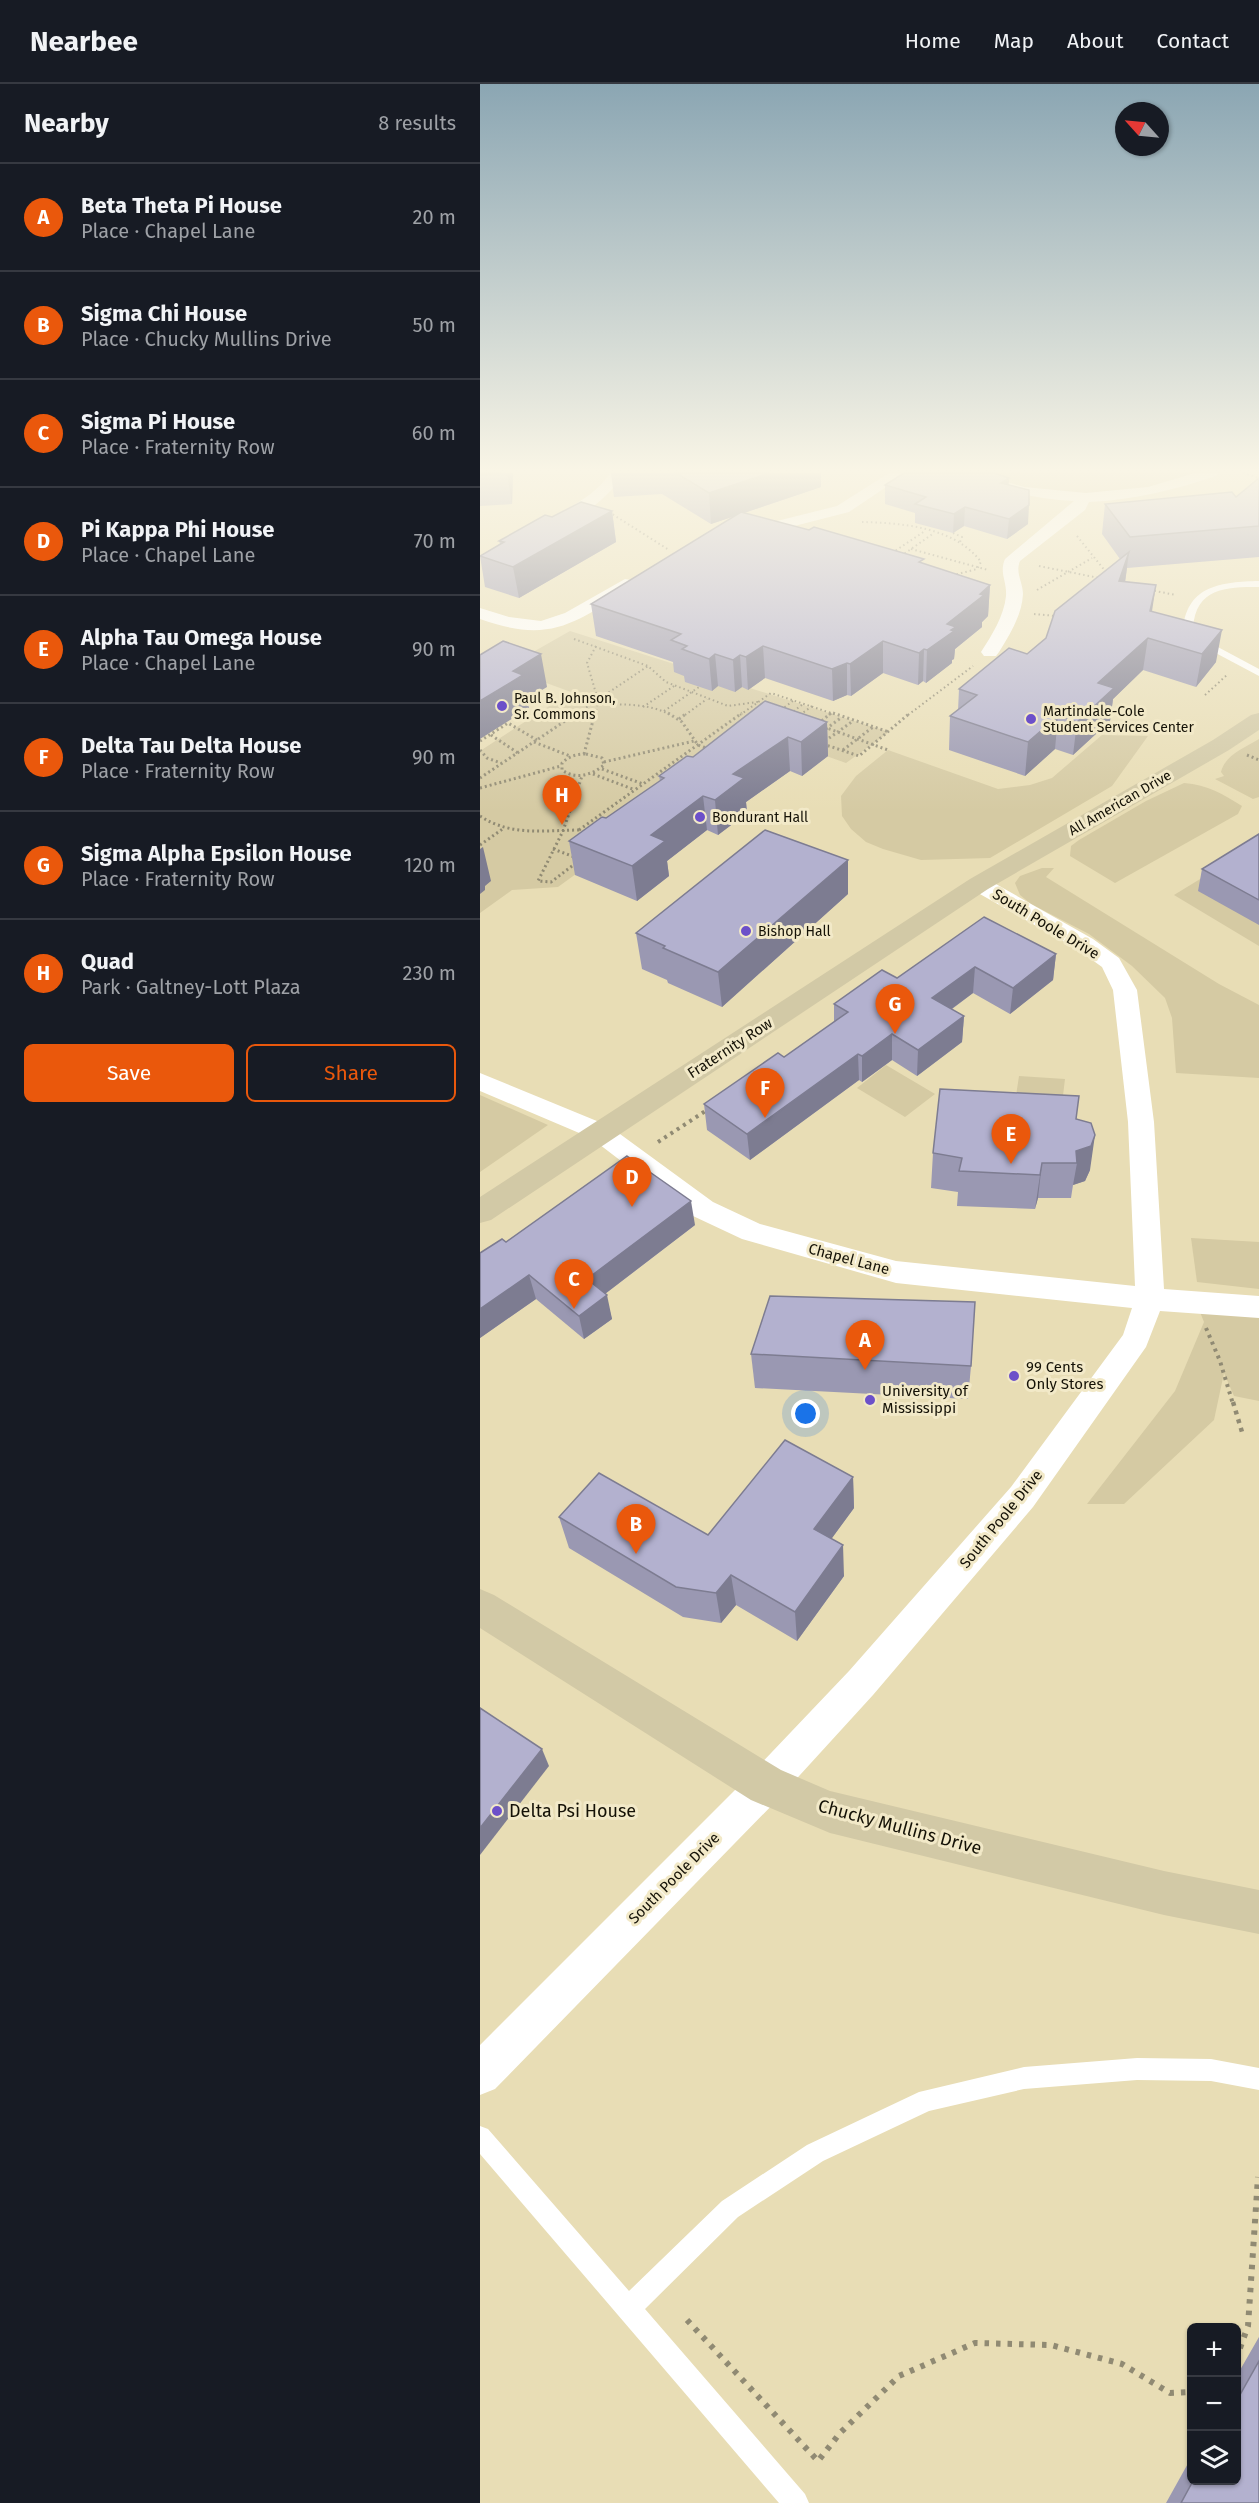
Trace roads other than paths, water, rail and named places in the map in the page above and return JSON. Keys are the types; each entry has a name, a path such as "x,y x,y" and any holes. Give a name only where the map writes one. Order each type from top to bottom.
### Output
{"street":[{"path":"480,613 506,624 531,628 546,627 563,621 622,586"},
{"path":"990,652 1004,629 1015,602 1014,586"},
{"path":"480,634 506,624"},
{"name":"All American Drive","path":"980,884 1223,744 1259,720"},
{"name":"Fraternity Row","path":"480,1212 980,884"},
{"name":"South Poole Drive","path":"480,2074 766,1785 861,1683 1022,1497 1136,1339 1150,1299 1141,1122 1125,990 1111,963 1085,944 980,884"},
{"name":"Chapel Lane","path":"480,1081 600,1132 703,1209 752,1232 896,1272 1150,1299 1259,1307"},
{"name":"Chucky Mullins Drive","path":"480,1607 766,1785 830,1812 1164,1893 1259,1912"}],"lane":[{"path":"1235,586 1204,594 1194,602 1188,628 1198,640 1259,673"},
{"path":"628,2309 730,2209 815,2153 927,2100 1024,2078 1137,2069 1211,2070 1259,2079"},
{"path":"480,2137 796,2503"}],"place":[{"name":"Paul B. Johnson, Sr. Commons","path":"502,706"},
{"name":"Martindale-Cole Student Services Center","path":"1031,719"},
{"name":"Bondurant Hall","path":"700,817"},
{"name":"Quad","path":"562,825"},
{"name":"Bishop Hall","path":"746,931"},
{"name":"Sigma Alpha Epsilon House","path":"895,1034"},
{"name":"Delta Tau Delta House","path":"765,1118"},
{"name":"Alpha Tau Omega House","path":"1011,1164"},
{"name":"Pi Kappa Phi House","path":"632,1207"},
{"name":"Sigma Pi House","path":"574,1309"},
{"name":"Beta Theta Pi House","path":"865,1370"},
{"name":"99 Cents Only Stores","path":"1014,1376"},
{"name":"University of Mississippi","path":"870,1400"},
{"name":"Sigma Chi House","path":"636,1554"},
{"name":"Delta Psi House","path":"497,1811"}]}
